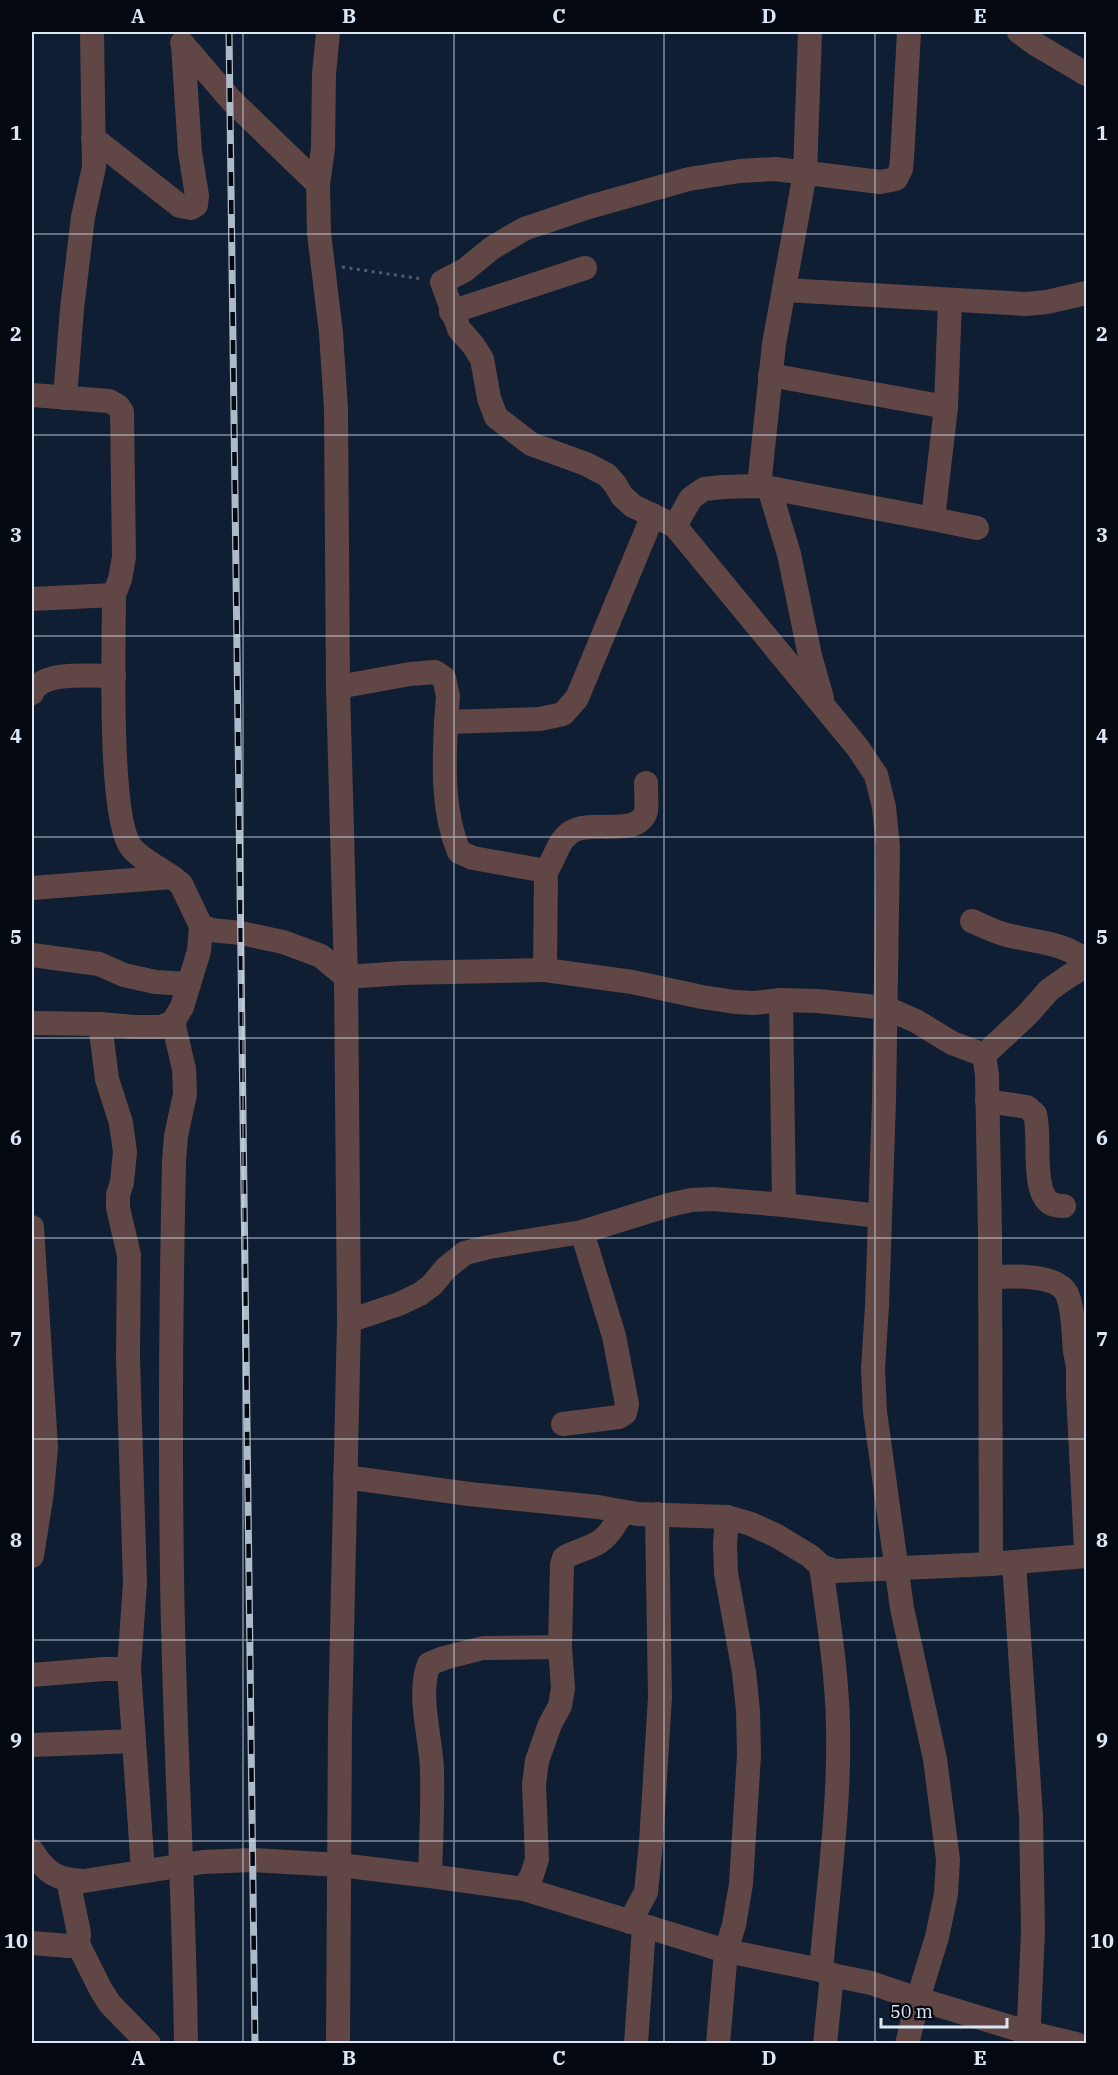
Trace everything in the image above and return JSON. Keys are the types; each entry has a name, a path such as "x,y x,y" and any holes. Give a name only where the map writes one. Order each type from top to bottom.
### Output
{"street":[{"path":"65,398 72,309 83,217 94,167 92,32"},
{"path":"328,32 318,184 336,409 338,687 346,977 348,1321 338,2043"},
{"path":"810,32 805,173 774,344 770,375 764,487 789,554 810,656 825,707"},
{"path":"907,2043 938,1937 946,1893 948,1860 934,1759 902,1608 873,1388 886,1008 888,847 884,807 876,775 825,707 675,526 633,506 622,496 607,475 586,464 531,444 496,417 489,398 482,359 459,329 442,282 465,270 492,248 524,229 589,207 689,179 740,171 775,170 880,182 896,179 901,169 902,159 909,32"},
{"path":"1019,32 1086,74"},
{"path":"93,138 180,206 191,208 196,205 197,196 178,38"},
{"path":"178,38 231,100 318,184"},
{"path":"451,312 585,268"},
{"path":"785,290 1026,304 1047,302 1086,292"},
{"path":"933,519 946,407 950,300"},
{"path":"770,375 946,407"},
{"path":"32,395 109,401 118,406 122,412 124,557 114,595 114,676 116,762 124,836 132,849 181,884 201,926 199,951 182,1007 173,1022 161,1027 32,1023"},
{"path":"675,526 691,498 704,489 764,487 977,528"},
{"path":"446,722 540,719 563,714 578,698 653,515"},
{"path":"32,599 114,595"},
{"path":"338,687 410,674 435,672 444,678 448,696 444,777 451,833 459,852 473,858 546,871"},
{"path":"32,693 34,687 45,679 114,676"},
{"path":"545,970 546,871 564,838 574,831 589,826 633,826 640,822 645,812 646,783"},
{"path":"32,888 172,877"},
{"path":"972,921 1006,935 1048,942 1074,951 1086,960"},
{"path":"201,926 211,930 241,933 283,942 321,956 346,977 403,973 545,970 632,982 735,1002 754,1003 781,1000 886,1008 916,1021 952,1042 984,1055"},
{"path":"32,955 99,964 124,975 155,982 189,984"},
{"path":"984,1055 1027,1015 1049,990 1068,975 1086,966"},
{"path":"781,1000 784,1205"},
{"path":"173,1022 184,1069 185,1094 176,1136 174,1161 171,1320 172,1574 186,2043"},
{"path":"100,1024 107,1079 121,1123 125,1152 118,1208 129,1255 128,1357 135,1583 129,1669 143,1871"},
{"path":"984,1055 990,1278 1003,1563 1031,1816 1033,1931 1029,2038"},
{"path":"987,1101 1027,1107 1035,1114 1039,1182 1044,1196 1050,1203 1064,1206"},
{"path":"348,1321 399,1304 420,1294 465,1253 582,1232 691,1200 713,1199 784,1205 879,1216"},
{"path":"32,1227 46,1447 37,1491 32,1556"},
{"path":"562,1424 619,1417 625,1413 627,1404 614,1336 582,1232"},
{"path":"990,1278 1021,1275 1041,1279 1064,1290 1068,1296 1081,1350 1078,1367 1078,1394 1086,1549"},
{"path":"345,1477 623,1512 727,1517 751,1524 777,1536 810,1556 821,1566 835,1571 897,1570 1086,1556"},
{"path":"525,1889 537,1859 534,1785 537,1761 550,1724 560,1706 563,1688 560,1647 560,1575 564,1558 604,1539 623,1512"},
{"path":"636,2043 637,1925 646,1892 651,1843 660,1697 657,1514"},
{"path":"718,2043 726,1951 734,1925 741,1884 749,1755 744,1672 726,1572 727,1517"},
{"path":"821,1566 837,1688 838,1725 825,2043"},
{"path":"430,1876 432,1769 425,1680 429,1664 483,1648 560,1647"},
{"path":"32,1675 129,1669"},
{"path":"32,1745 134,1741"},
{"path":"34,1860 59,1878 84,1881 182,1865 252,1860 340,1865 525,1889 726,1951 871,1983 1029,2038 1076,2043"},
{"path":"68,1880 79,1938 105,1997 149,2043"},
{"path":"32,1943 69,1946 79,1938"}],"path":[{"path":"323,264 442,282"}],"railway":[{"path":"229,32 255,2044"}]}
